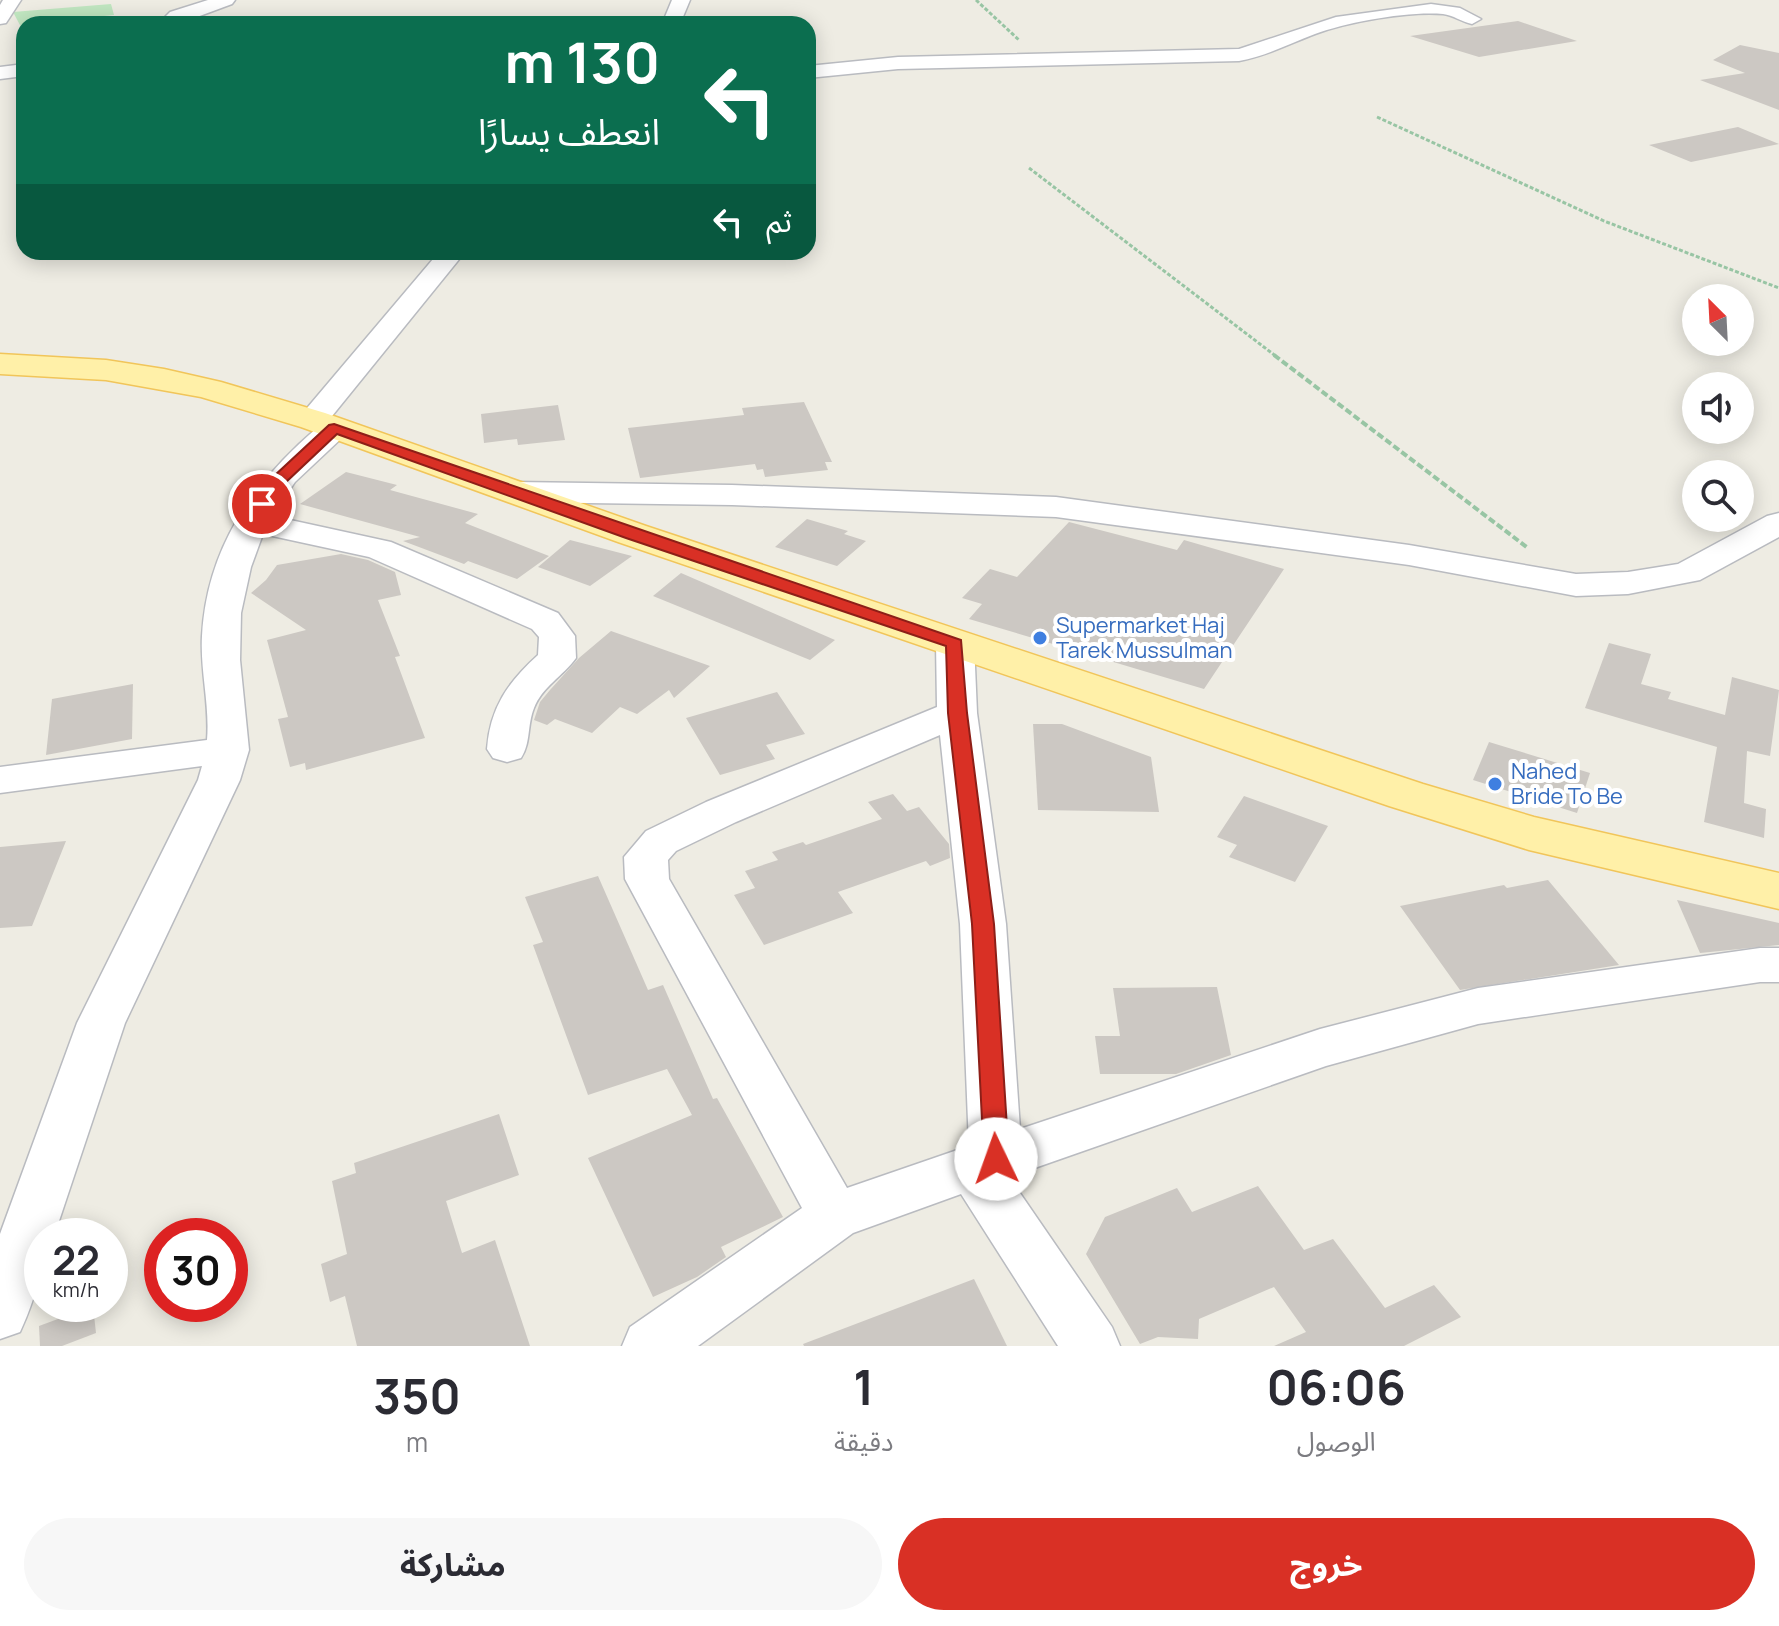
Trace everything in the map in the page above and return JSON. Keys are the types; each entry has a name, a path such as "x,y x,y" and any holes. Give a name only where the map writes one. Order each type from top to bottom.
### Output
{"main road":[{"path":"0,364 106,370 209,389 324,424 632,534 1406,795 1529,833 1779,891"}],"street":[{"path":"0,19 12,0"},
{"path":"176,16 226,0"},
{"path":"816,71 898,63 1239,55 1279,45 1320,27 1368,19 1442,9 1472,19 1427,28 1368,19"},
{"path":"0,1313 101,1023 219,780 229,750 221,657 223,628 231,577 252,522 279,480 446,260"},
{"path":"515,492 1056,507 1409,555 1576,585 1628,583 1688,573 1779,523"},
{"path":"252,522 379,549 545,621 557,636 557,658 516,697 507,722 507,749"},
{"path":"955,643 957,713 983,924 985,1164 1091,1346"},
{"path":"834,1216 647,879 646,857 661,841 721,812 957,713"},
{"path":"0,780 229,750"},
{"path":"651,1346 834,1216 1320,1048 1478,1006 1760,965 1779,965"}],"path":[{"path":"976,0 1016,36 1035,61"},
{"path":"1377,117 1604,221 1779,288"},
{"path":"1029,168 1576,585"}],"green space":[{"path":"111,4 114,15 16,18 13,12"}],"building":[{"path":"1518,21 1577,41 1479,57 1410,36"},
{"path":"1740,45 1779,53 1779,110 1700,80 1745,73 1713,60"},
{"path":"1738,127 1779,144 1691,162 1649,145"},
{"path":"804,402 832,462 825,462 828,470 765,477 763,469 757,470 755,464 640,478 628,428 744,415 742,408"},
{"path":"558,405 565,440 518,445 517,439 484,443 481,414"},
{"path":"346,472 397,485 390,490 478,514 465,523 549,556 517,579 468,561 464,564 403,541 420,537 300,504"},
{"path":"807,519 848,531 844,534 866,541 837,566 775,547"},
{"path":"1069,522 1177,550 1184,540 1284,569 1204,689 969,619 982,604 962,598 990,569 1017,577"},
{"path":"570,540 632,556 590,586 538,567"},
{"path":"341,554 368,560 395,572 401,595 378,600 400,656 395,657 425,738 306,770 305,763 290,767 278,719 288,717 267,640 306,630 251,593 277,565"},
{"path":"681,573 835,640 810,660 653,596"},
{"path":"611,631 710,666 674,698 669,690 637,714 620,707 592,733 555,719 547,725 534,720 540,702 550,690 579,658"},
{"path":"1609,643 1651,654 1641,684 1671,692 1668,699 1725,715 1732,677 1779,690 1770,756 1747,751 1744,803 1766,809 1764,838 1704,822 1717,747 1585,708"},
{"path":"133,684 132,739 46,755 52,699"},
{"path":"777,692 805,734 766,745 775,759 720,775 686,718"},
{"path":"1033,724 1062,724 1151,757 1159,812 1038,810"},
{"path":"1489,742 1590,773 1577,813 1473,780"},
{"path":"893,794 907,811 919,807 949,844 950,858 930,866 926,861 838,892 853,913 764,945 734,895 755,888 745,871 778,860 772,852 803,842 806,845 882,819 868,802"},
{"path":"1244,796 1328,826 1295,882 1229,857 1237,845 1217,837"},
{"path":"66,841 32,926 0,928 0,847"},
{"path":"598,876 648,990 663,985 713,1099 717,1098 783,1217 721,1247 726,1257 697,1277 653,1297 588,1158 692,1115 667,1069 588,1095 533,945 543,942 525,897"},
{"path":"1548,880 1619,965 1460,990 1400,906 1504,885 1507,888"},
{"path":"1677,900 1779,923 1779,945 1700,953"},
{"path":"1217,987 1231,1055 1176,1074 1100,1074 1095,1036 1120,1036 1113,988"},
{"path":"499,1114 519,1175 446,1201 462,1253 495,1240 530,1346 357,1346 345,1296 330,1302 321,1264 347,1254 332,1181 356,1173 354,1163"},
{"path":"1258,1186 1304,1250 1333,1239 1385,1308 1434,1285 1461,1317 1404,1346 1274,1346 1306,1332 1274,1287 1199,1319 1198,1339 1158,1337 1140,1344 1086,1254 1105,1217 1177,1188 1192,1212"},
{"path":"974,1279 1007,1346 803,1344"},
{"path":"50,1322 95,1322 96,1333 62,1346 40,1346 39,1326"}],"place":[{"name":"Supermarket Haj Tarek Mussulman","path":"1040,638"},
{"name":"Nahed Bride To Be","path":"1495,784"}],"route":[{"path":"262,504 279,480 334,429 955,643 957,713 983,924 996,1159"}]}
